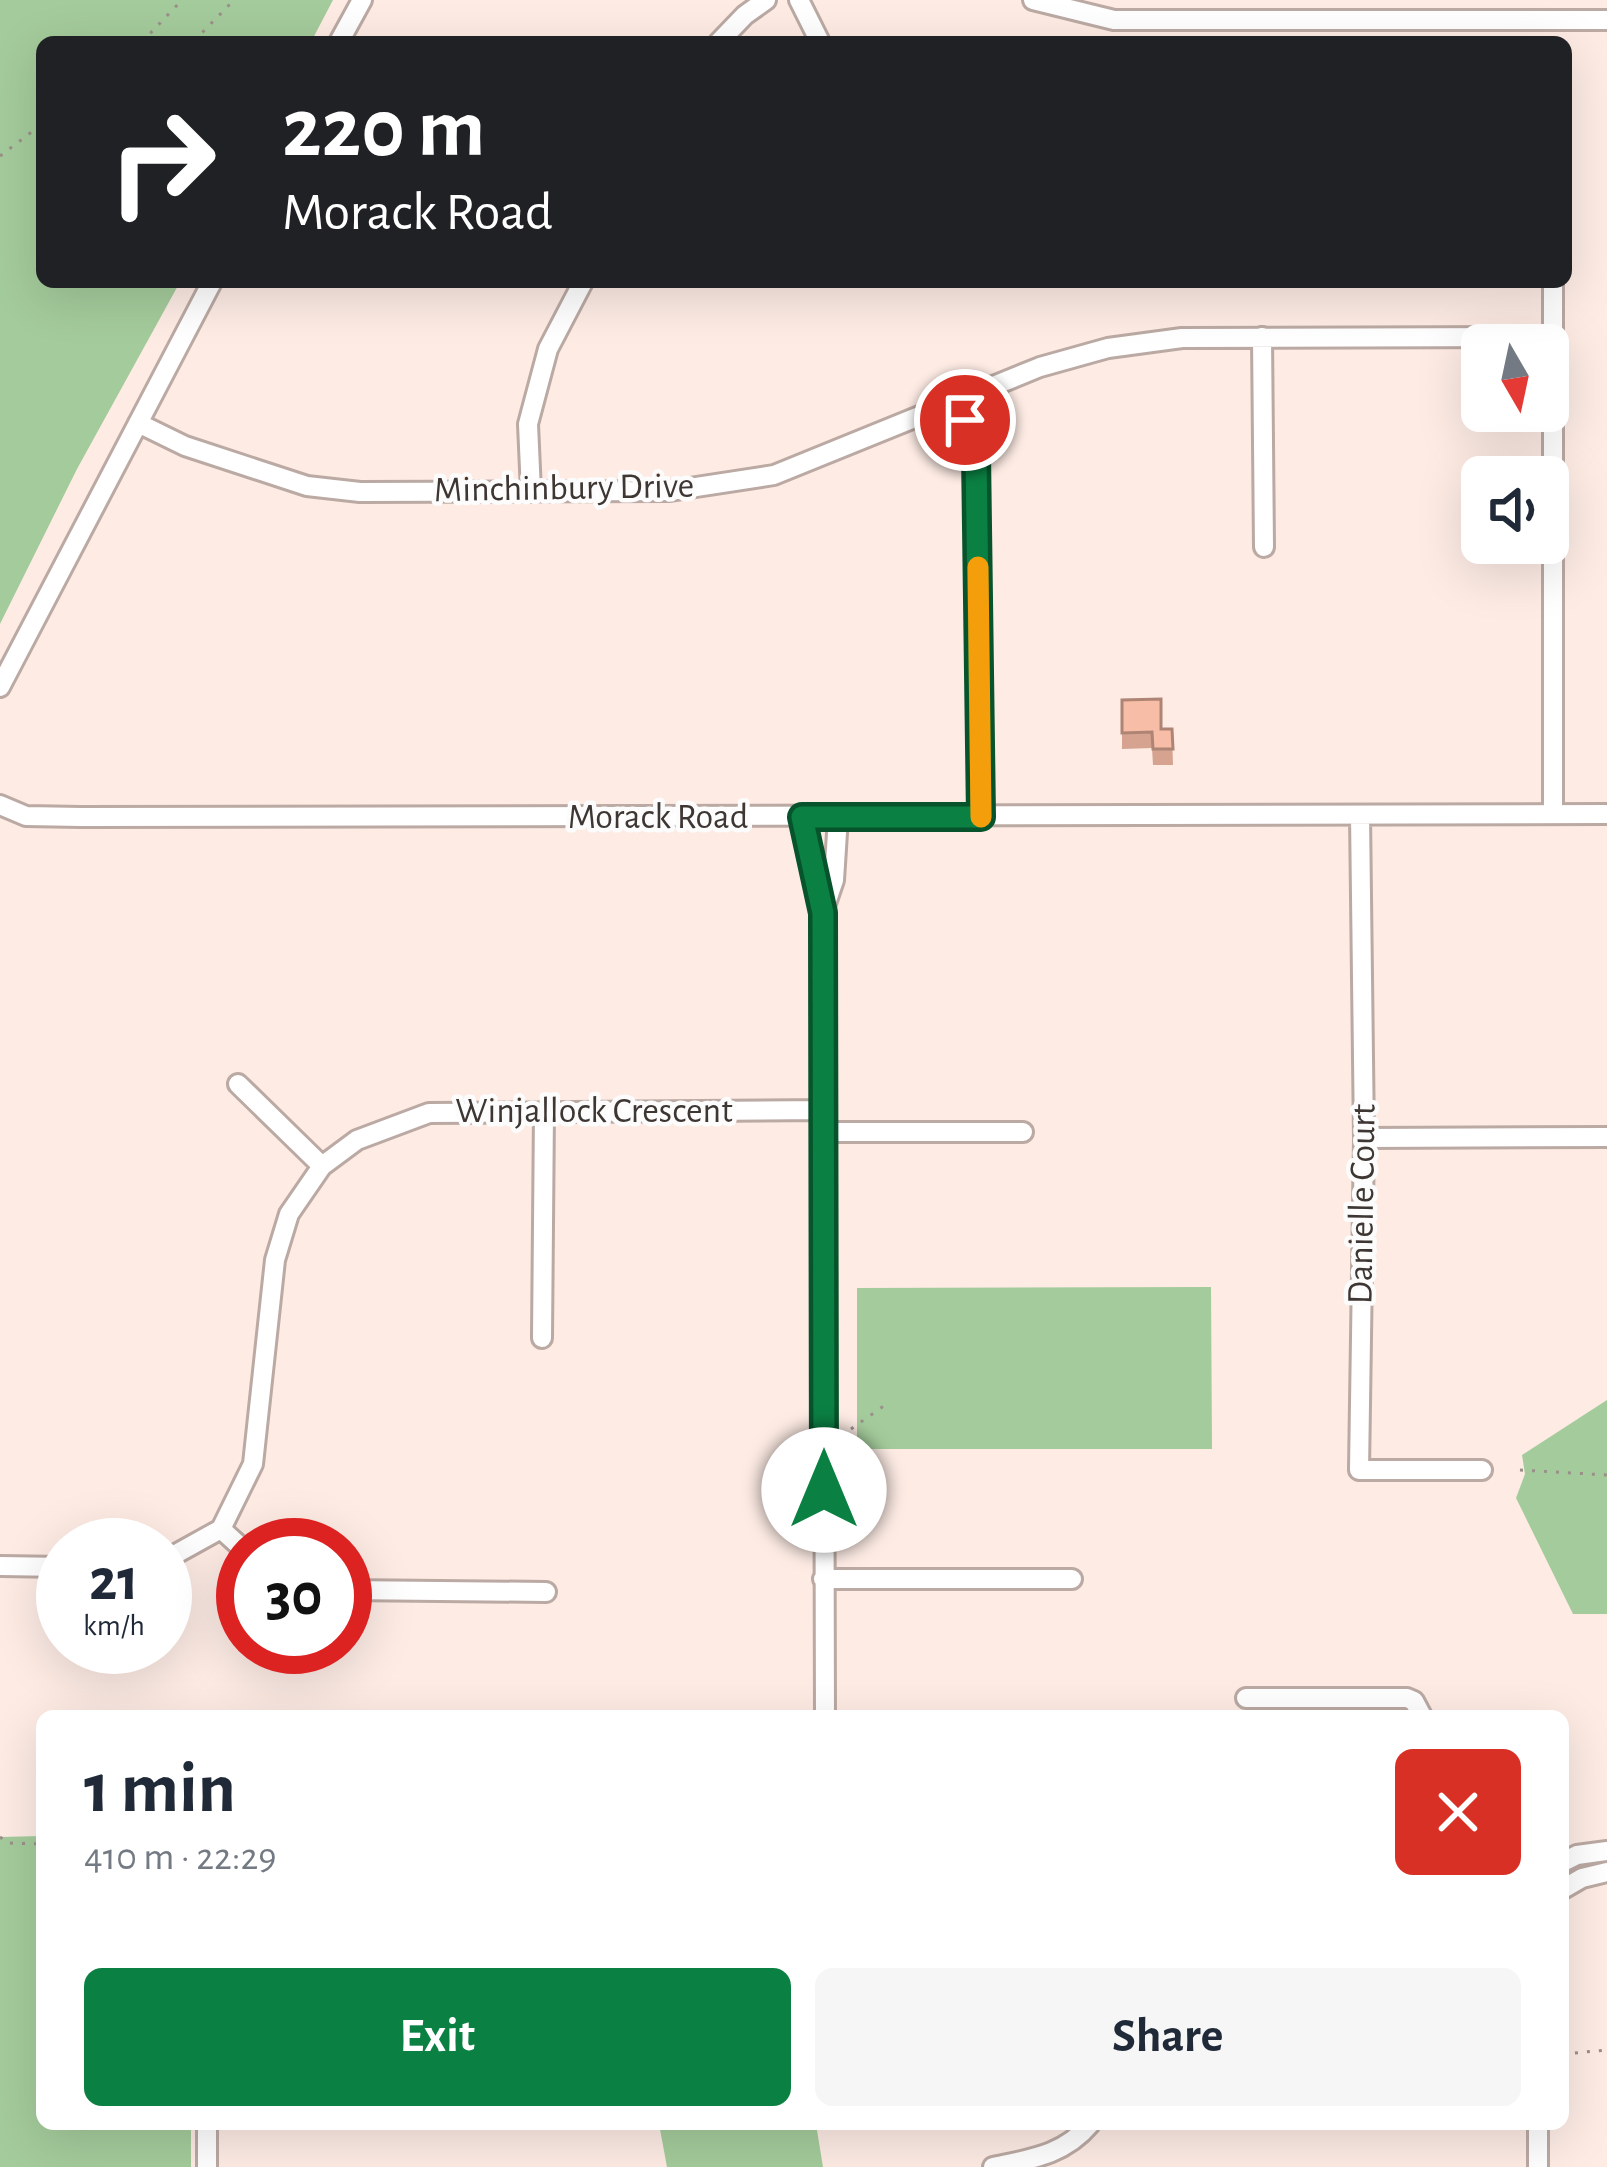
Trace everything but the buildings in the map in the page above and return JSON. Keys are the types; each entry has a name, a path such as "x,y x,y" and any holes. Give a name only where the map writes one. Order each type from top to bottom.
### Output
{"street":[{"path":"342,36 362,0"},
{"path":"725,36 766,0"},
{"path":"800,0 817,36"},
{"path":"1033,0 1114,20 1607,20"},
{"path":"1320,0 1320,22"},
{"path":"1554,20 1554,36"},
{"path":"0,687 209,288"},
{"path":"531,492 528,424 548,349 580,288"},
{"path":"1552,288 1552,324"},
{"path":"1262,337 1264,547"},
{"name":"Minchinbury Drive","path":"138,423 185,446 307,486 360,492 670,491 774,475 1040,367 1108,348 1182,338 1461,337"},
{"path":"958,399 976,454 981,817"},
{"path":"1552,432 1553,814"},
{"name":"Morack Road","path":"0,805 26,816 81,817 1607,814"},
{"name":"Danielle Court","path":"1360,815 1364,1138 1358,1470 1481,1470"},
{"path":"802,817 823,913 825,1710"},
{"path":"823,913 834,880 838,817"},
{"path":"238,1084 322,1166"},
{"name":"Winjallock Crescent","path":"226,1518 253,1464 275,1260 289,1214 322,1166 357,1140 429,1113 824,1110"},
{"path":"542,1338 544,1111"},
{"path":"824,1132 1023,1132"},
{"path":"1364,1138 1607,1138"},
{"path":"0,1566 36,1567"},
{"path":"823,1579 1072,1579"},
{"path":"372,1590 546,1592"},
{"path":"1246,1698 1406,1698 1418,1710"},
{"path":"1569,1859 1607,1851"},
{"path":"1569,1886 1607,1872"},
{"path":"207,2130 207,2167"},
{"path":"993,2167 1047,2156 1075,2142 1085,2130"},
{"path":"1538,2130 1538,2167"}],"path":[{"path":"148,36 182,0"},
{"path":"199,36 234,0"},
{"path":"0,156 36,129"},
{"path":"851,1429 888,1403"},
{"path":"1520,1470 1607,1474"},
{"path":"0,1837 8,1843 36,1844"},
{"path":"1569,2053 1607,2050"}],"green space":[{"path":"0,0 333,0 314,36 36,36 36,288 177,288 77,469 0,624"},
{"path":"1211,1287 1212,1449 857,1449 857,1288"},
{"path":"1607,1400 1607,1614 1573,1614 1516,1498 1525,1474 1522,1455"},
{"path":"36,1836 36,2130 191,2130 191,2167 0,2167 0,1837"},
{"path":"660,2130 817,2130 823,2167 667,2167"}],"slow traffic":[{"path":"978,567 981,817"}],"route":[{"path":"824,1490 823,913 802,817 981,817 976,454 965,420"}]}
